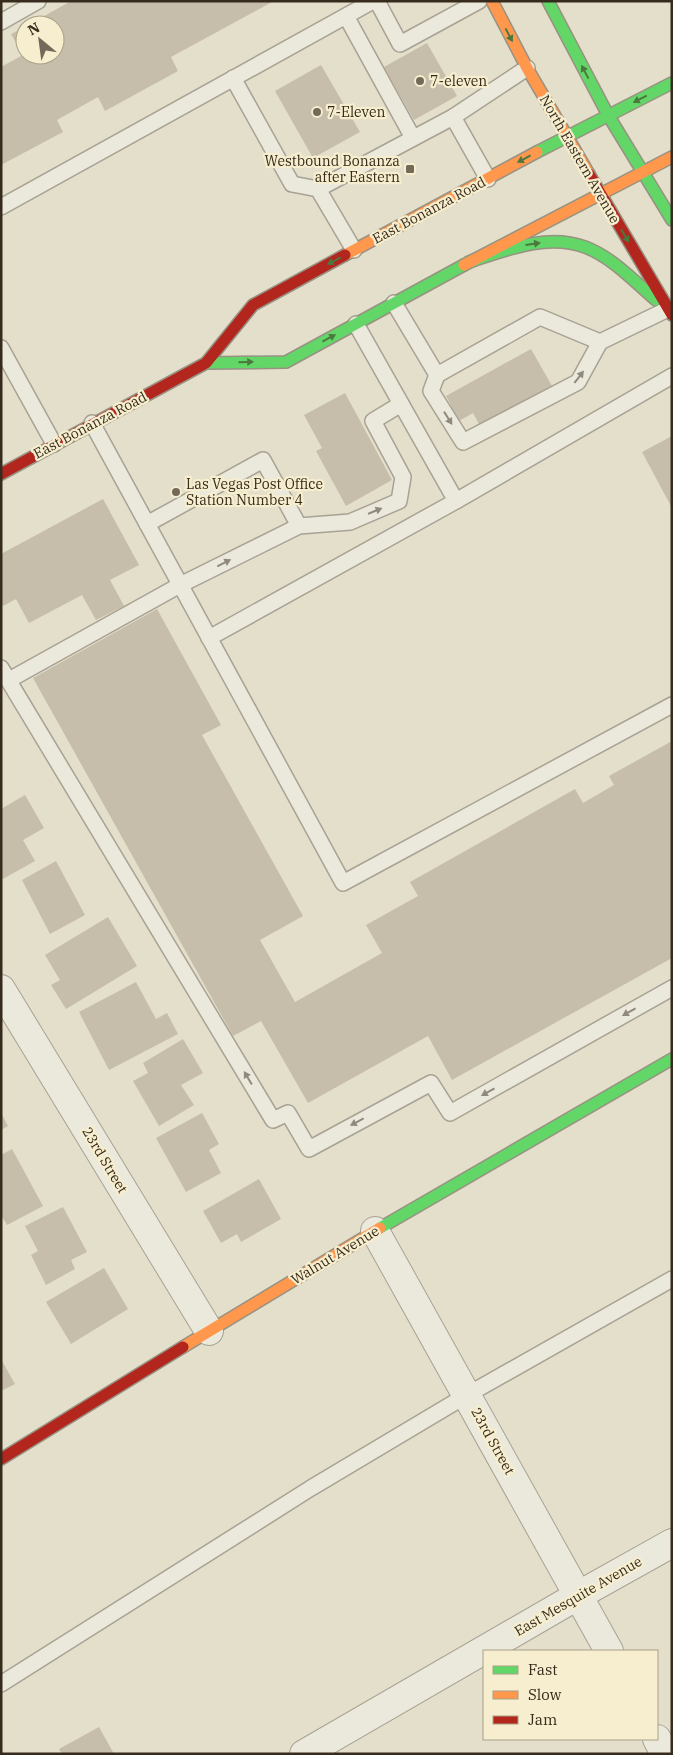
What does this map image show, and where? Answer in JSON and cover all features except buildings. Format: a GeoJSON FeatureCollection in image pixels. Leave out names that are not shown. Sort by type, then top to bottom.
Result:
{"type":"FeatureCollection","features":[{"type":"Feature","properties":{"kind":"main road","name":"North Eastern Avenue"},"geometry":{"type":"LineString","coordinates":[[492,1],[527,68],[670,312]]}},
{"type":"Feature","properties":{"kind":"main road"},"geometry":{"type":"LineString","coordinates":[[548,1],[608,116],[672,220]]}},
{"type":"Feature","properties":{"kind":"main road","name":"East Bonanza Road"},"geometry":{"type":"LineString","coordinates":[[1,474],[92,423],[206,363],[253,305],[567,136],[672,83]]}},
{"type":"Feature","properties":{"kind":"main road","name":"East Bonanza Road"},"geometry":{"type":"LineString","coordinates":[[206,363],[286,362],[469,262],[672,158]]}},
{"type":"Feature","properties":{"kind":"main road"},"geometry":{"type":"LineString","coordinates":[[469,262],[531,243],[571,242],[601,255],[670,312]]}},
{"type":"Feature","properties":{"kind":"main road","name":"Walnut Avenue"},"geometry":{"type":"LineString","coordinates":[[1,1459],[209,1330],[375,1231],[672,1059]]}},
{"type":"Feature","properties":{"kind":"street","name":"23rd Street"},"geometry":{"type":"LineString","coordinates":[[1,989],[209,1330]]}},
{"type":"Feature","properties":{"kind":"street","name":"23rd Street"},"geometry":{"type":"LineString","coordinates":[[375,1231],[579,1594],[608,1650]]}},
{"type":"Feature","properties":{"kind":"street","name":"East Mesquite Avenue"},"geometry":{"type":"LineString","coordinates":[[304,1754],[579,1594],[672,1543]]}},
{"type":"Feature","properties":{"kind":"street"},"geometry":{"type":"LineString","coordinates":[[658,1740],[665,1754]]}},
{"type":"Feature","properties":{"kind":"lane"},"geometry":{"type":"LineString","coordinates":[[1,22],[38,1]]}},
{"type":"Feature","properties":{"kind":"lane"},"geometry":{"type":"LineString","coordinates":[[1,207],[373,1]]}},
{"type":"Feature","properties":{"kind":"lane"},"geometry":{"type":"LineString","coordinates":[[377,1],[400,44],[479,1]]}},
{"type":"Feature","properties":{"kind":"lane"},"geometry":{"type":"LineString","coordinates":[[346,16],[413,138]]}},
{"type":"Feature","properties":{"kind":"lane"},"geometry":{"type":"LineString","coordinates":[[232,78],[292,184],[318,189],[453,117],[527,68]]}},
{"type":"Feature","properties":{"kind":"lane"},"geometry":{"type":"LineString","coordinates":[[453,117],[488,179]]}},
{"type":"Feature","properties":{"kind":"lane"},"geometry":{"type":"LineString","coordinates":[[318,189],[354,250]]}},
{"type":"Feature","properties":{"kind":"lane"},"geometry":{"type":"LineString","coordinates":[[394,303],[437,374]]}},
{"type":"Feature","properties":{"kind":"lane"},"geometry":{"type":"LineString","coordinates":[[600,342],[540,317],[437,374],[431,391],[463,442],[578,382],[600,342],[670,312]]}},
{"type":"Feature","properties":{"kind":"lane"},"geometry":{"type":"LineString","coordinates":[[356,324],[456,501]]}},
{"type":"Feature","properties":{"kind":"lane"},"geometry":{"type":"LineString","coordinates":[[1,348],[54,444]]}},
{"type":"Feature","properties":{"kind":"lane"},"geometry":{"type":"LineString","coordinates":[[209,638],[456,501],[672,376]]}},
{"type":"Feature","properties":{"kind":"lane"},"geometry":{"type":"LineString","coordinates":[[401,404],[373,421],[403,478],[399,501],[350,522],[299,526],[5,674],[273,1120],[288,1113],[308,1149],[431,1083],[450,1113],[672,988]]}},
{"type":"Feature","properties":{"kind":"lane"},"geometry":{"type":"LineString","coordinates":[[92,423],[343,883],[672,705]]}},
{"type":"Feature","properties":{"kind":"lane"},"geometry":{"type":"LineString","coordinates":[[147,524],[263,460],[299,526]]}},
{"type":"Feature","properties":{"kind":"lane"},"geometry":{"type":"LineString","coordinates":[[1,1684],[311,1488],[467,1395],[672,1279]]}},
{"type":"Feature","properties":{"kind":"traffic: fast"},"geometry":{"type":"LineString","coordinates":[[548,1],[608,115],[672,220]]}},
{"type":"Feature","properties":{"kind":"traffic: fast"},"geometry":{"type":"LineString","coordinates":[[537,152],[672,83]]}},
{"type":"Feature","properties":{"kind":"traffic: fast"},"geometry":{"type":"LineString","coordinates":[[469,262],[512,248],[541,242],[571,243],[595,251],[605,257],[623,270],[656,300]]}},
{"type":"Feature","properties":{"kind":"traffic: fast"},"geometry":{"type":"LineString","coordinates":[[206,363],[286,362],[464,265]]}},
{"type":"Feature","properties":{"kind":"traffic: fast"},"geometry":{"type":"LineString","coordinates":[[380,1228],[672,1059]]}},
{"type":"Feature","properties":{"kind":"traffic: slow"},"geometry":{"type":"LineString","coordinates":[[492,1],[527,68],[589,174]]}},
{"type":"Feature","properties":{"kind":"traffic: slow"},"geometry":{"type":"LineString","coordinates":[[345,255],[537,152]]}},
{"type":"Feature","properties":{"kind":"traffic: slow"},"geometry":{"type":"LineString","coordinates":[[464,265],[672,157]]}},
{"type":"Feature","properties":{"kind":"traffic: slow"},"geometry":{"type":"LineString","coordinates":[[183,1347],[380,1228]]}},
{"type":"Feature","properties":{"kind":"traffic: jam"},"geometry":{"type":"LineString","coordinates":[[589,174],[672,315]]}},
{"type":"Feature","properties":{"kind":"traffic: jam"},"geometry":{"type":"LineString","coordinates":[[1,474],[206,363],[253,305],[345,255]]}},
{"type":"Feature","properties":{"kind":"traffic: jam"},"geometry":{"type":"LineString","coordinates":[[1,1459],[183,1347]]}},
{"type":"Feature","properties":{"kind":"place","name":"7-eleven"},"geometry":{"type":"Point","coordinates":[420,81]}},
{"type":"Feature","properties":{"kind":"place","name":"7-Eleven"},"geometry":{"type":"Point","coordinates":[317,112]}},
{"type":"Feature","properties":{"kind":"place","name":"Westbound Bonanza after Eastern"},"geometry":{"type":"Point","coordinates":[410,169]}},
{"type":"Feature","properties":{"kind":"place","name":"Las Vegas Post Office Station Number 4"},"geometry":{"type":"Point","coordinates":[176,492]}}]}
